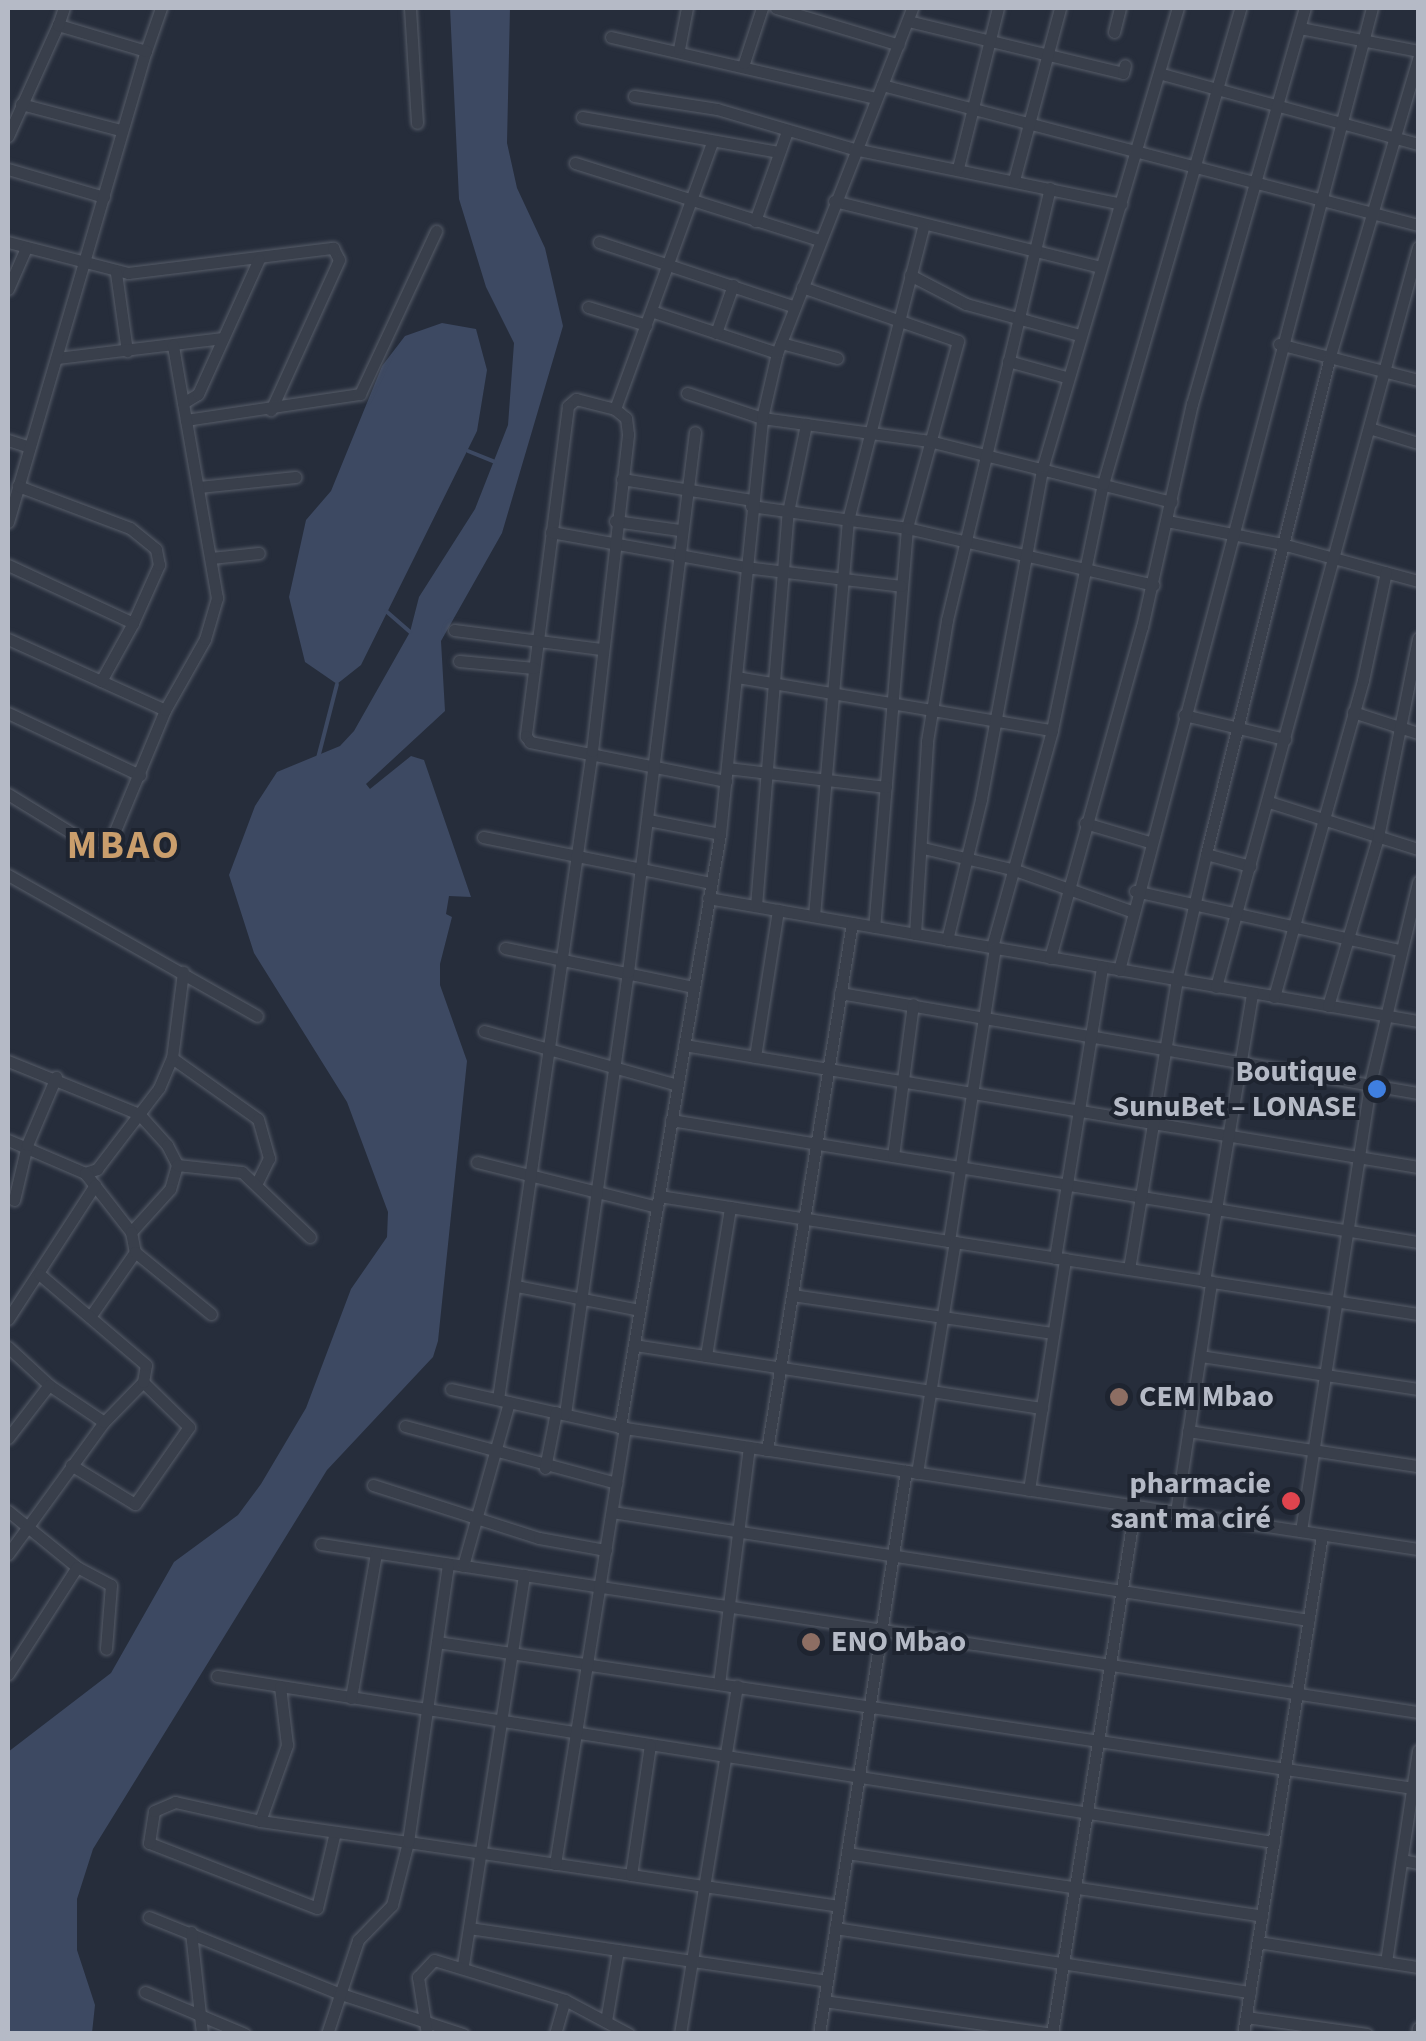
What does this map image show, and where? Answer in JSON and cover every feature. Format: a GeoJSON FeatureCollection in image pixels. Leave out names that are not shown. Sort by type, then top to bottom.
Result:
{"type":"FeatureCollection","features":[{"type":"Feature","properties":{"kind":"street"},"geometry":{"type":"LineString","coordinates":[[8,136],[64,8]]}},
{"type":"Feature","properties":{"kind":"street"},"geometry":{"type":"LineString","coordinates":[[8,522],[86,266],[120,130],[161,8]]}},
{"type":"Feature","properties":{"kind":"street"},"geometry":{"type":"LineString","coordinates":[[410,8],[417,122]]}},
{"type":"Feature","properties":{"kind":"street"},"geometry":{"type":"LineString","coordinates":[[680,50],[688,8]]}},
{"type":"Feature","properties":{"kind":"street"},"geometry":{"type":"LineString","coordinates":[[744,63],[762,8]]}},
{"type":"Feature","properties":{"kind":"street"},"geometry":{"type":"LineString","coordinates":[[776,8],[899,46]]}},
{"type":"Feature","properties":{"kind":"street"},"geometry":{"type":"LineString","coordinates":[[555,1864],[612,1512],[639,1310],[720,834],[762,418],[779,348],[794,307],[912,8]]}},
{"type":"Feature","properties":{"kind":"street"},"geometry":{"type":"LineString","coordinates":[[958,168],[998,8]]}},
{"type":"Feature","properties":{"kind":"street"},"geometry":{"type":"LineString","coordinates":[[1014,180],[1060,8]]}},
{"type":"Feature","properties":{"kind":"street"},"geometry":{"type":"LineString","coordinates":[[1114,32],[1120,8]]}},
{"type":"Feature","properties":{"kind":"street"},"geometry":{"type":"LineString","coordinates":[[947,940],[968,860],[1042,466],[1078,336],[1139,152],[1178,8]]}},
{"type":"Feature","properties":{"kind":"street"},"geometry":{"type":"LineString","coordinates":[[819,2034],[893,1556],[943,1316],[960,1168],[993,948],[1052,730],[1102,484],[1240,8]]}},
{"type":"Feature","properties":{"kind":"street"},"geometry":{"type":"LineString","coordinates":[[1050,958],[1152,585],[1254,182],[1305,8]]}},
{"type":"Feature","properties":{"kind":"street"},"geometry":{"type":"LineString","coordinates":[[1120,970],[1136,891],[1233,533],[1279,344],[1372,8]]}},
{"type":"Feature","properties":{"kind":"street"},"geometry":{"type":"LineString","coordinates":[[908,21],[1123,73],[1125,65]]}},
{"type":"Feature","properties":{"kind":"street"},"geometry":{"type":"LineString","coordinates":[[58,26],[146,51]]}},
{"type":"Feature","properties":{"kind":"street"},"geometry":{"type":"LineString","coordinates":[[1129,1269],[1178,980],[1206,854],[1330,356],[1418,54],[1300,28]]}},
{"type":"Feature","properties":{"kind":"street"},"geometry":{"type":"LineString","coordinates":[[611,37],[744,63],[876,98]]}},
{"type":"Feature","properties":{"kind":"street"},"geometry":{"type":"LineString","coordinates":[[1162,74],[1418,144]]}},
{"type":"Feature","properties":{"kind":"street"},"geometry":{"type":"LineString","coordinates":[[882,85],[1418,225]]}},
{"type":"Feature","properties":{"kind":"street"},"geometry":{"type":"LineString","coordinates":[[634,96],[717,109],[854,149],[1122,204]]}},
{"type":"Feature","properties":{"kind":"street"},"geometry":{"type":"LineString","coordinates":[[22,104],[120,130]]}},
{"type":"Feature","properties":{"kind":"street"},"geometry":{"type":"LineString","coordinates":[[582,117],[778,152]]}},
{"type":"Feature","properties":{"kind":"street"},"geometry":{"type":"LineString","coordinates":[[755,221],[786,131]]}},
{"type":"Feature","properties":{"kind":"street"},"geometry":{"type":"LineString","coordinates":[[615,409],[712,142]]}},
{"type":"Feature","properties":{"kind":"street"},"geometry":{"type":"LineString","coordinates":[[576,163],[819,240]]}},
{"type":"Feature","properties":{"kind":"street"},"geometry":{"type":"LineString","coordinates":[[8,169],[104,197]]}},
{"type":"Feature","properties":{"kind":"street"},"geometry":{"type":"LineString","coordinates":[[915,934],[933,706],[962,539],[1050,188]]}},
{"type":"Feature","properties":{"kind":"street"},"geometry":{"type":"LineString","coordinates":[[834,201],[923,227],[1100,267]]}},
{"type":"Feature","properties":{"kind":"street"},"geometry":{"type":"LineString","coordinates":[[814,916],[848,520],[923,227]]}},
{"type":"Feature","properties":{"kind":"street"},"geometry":{"type":"LineString","coordinates":[[186,420],[344,401],[366,387],[436,232]]}},
{"type":"Feature","properties":{"kind":"street"},"geometry":{"type":"LineString","coordinates":[[8,242],[116,273],[333,248],[338,260],[270,410]]}},
{"type":"Feature","properties":{"kind":"street"},"geometry":{"type":"LineString","coordinates":[[599,242],[794,307]]}},
{"type":"Feature","properties":{"kind":"street"},"geometry":{"type":"LineString","coordinates":[[1216,986],[1418,246]]}},
{"type":"Feature","properties":{"kind":"street"},"geometry":{"type":"LineString","coordinates":[[8,289],[26,248]]}},
{"type":"Feature","properties":{"kind":"street"},"geometry":{"type":"LineString","coordinates":[[183,403],[195,399],[259,258]]}},
{"type":"Feature","properties":{"kind":"street"},"geometry":{"type":"LineString","coordinates":[[116,273],[127,352]]}},
{"type":"Feature","properties":{"kind":"street"},"geometry":{"type":"LineString","coordinates":[[910,275],[953,299],[1078,336]]}},
{"type":"Feature","properties":{"kind":"street"},"geometry":{"type":"LineString","coordinates":[[716,332],[732,285]]}},
{"type":"Feature","properties":{"kind":"street"},"geometry":{"type":"LineString","coordinates":[[802,287],[899,317],[958,341],[907,528],[874,927]]}},
{"type":"Feature","properties":{"kind":"street"},"geometry":{"type":"LineString","coordinates":[[588,307],[646,325]]}},
{"type":"Feature","properties":{"kind":"street"},"geometry":{"type":"LineString","coordinates":[[651,311],[716,332],[836,358]]}},
{"type":"Feature","properties":{"kind":"street"},"geometry":{"type":"LineString","coordinates":[[57,358],[223,338]]}},
{"type":"Feature","properties":{"kind":"street"},"geometry":{"type":"LineString","coordinates":[[1279,344],[1418,380]]}},
{"type":"Feature","properties":{"kind":"street"},"geometry":{"type":"LineString","coordinates":[[8,794],[88,843],[112,838],[164,710],[210,621],[217,598],[173,345]]}},
{"type":"Feature","properties":{"kind":"street"},"geometry":{"type":"LineString","coordinates":[[1008,361],[1066,376]]}},
{"type":"Feature","properties":{"kind":"street"},"geometry":{"type":"LineString","coordinates":[[687,392],[762,418],[930,441],[1042,466],[1171,502]]}},
{"type":"Feature","properties":{"kind":"street"},"geometry":{"type":"LineString","coordinates":[[462,1566],[495,1452],[504,1401],[529,1176],[592,751],[611,545],[628,424],[615,409],[576,399],[568,406],[527,740],[592,751],[655,766],[886,788]]}},
{"type":"Feature","properties":{"kind":"street"},"geometry":{"type":"LineString","coordinates":[[756,906],[788,512],[806,424]]}},
{"type":"Feature","properties":{"kind":"street"},"geometry":{"type":"LineString","coordinates":[[1370,428],[1418,442]]}},
{"type":"Feature","properties":{"kind":"street"},"geometry":{"type":"LineString","coordinates":[[545,1468],[583,1299],[642,869],[675,556],[694,432]]}},
{"type":"Feature","properties":{"kind":"street"},"geometry":{"type":"LineString","coordinates":[[8,440],[29,447]]}},
{"type":"Feature","properties":{"kind":"street"},"geometry":{"type":"LineString","coordinates":[[199,487],[296,477]]}},
{"type":"Feature","properties":{"kind":"street"},"geometry":{"type":"LineString","coordinates":[[622,479],[788,512],[907,528],[1152,585]]}},
{"type":"Feature","properties":{"kind":"street"},"geometry":{"type":"LineString","coordinates":[[18,486],[130,528],[156,549],[159,565],[101,681]]}},
{"type":"Feature","properties":{"kind":"street"},"geometry":{"type":"LineString","coordinates":[[615,521],[679,530]]}},
{"type":"Feature","properties":{"kind":"street"},"geometry":{"type":"LineString","coordinates":[[1167,522],[1282,544],[1418,581]]}},
{"type":"Feature","properties":{"kind":"street"},"geometry":{"type":"LineString","coordinates":[[551,532],[745,567],[901,586]]}},
{"type":"Feature","properties":{"kind":"street"},"geometry":{"type":"LineString","coordinates":[[211,558],[260,553]]}},
{"type":"Feature","properties":{"kind":"street"},"geometry":{"type":"LineString","coordinates":[[8,565],[133,622]]}},
{"type":"Feature","properties":{"kind":"street"},"geometry":{"type":"LineString","coordinates":[[1274,997],[1353,712],[1386,572]]}},
{"type":"Feature","properties":{"kind":"street"},"geometry":{"type":"LineString","coordinates":[[454,630],[601,648]]}},
{"type":"Feature","properties":{"kind":"street"},"geometry":{"type":"LineString","coordinates":[[1328,1006],[1378,837],[1418,638]]}},
{"type":"Feature","properties":{"kind":"street"},"geometry":{"type":"LineString","coordinates":[[8,639],[164,710]]}},
{"type":"Feature","properties":{"kind":"street"},"geometry":{"type":"LineString","coordinates":[[459,662],[534,668]]}},
{"type":"Feature","properties":{"kind":"street"},"geometry":{"type":"LineString","coordinates":[[738,677],[933,706],[1052,730]]}},
{"type":"Feature","properties":{"kind":"street"},"geometry":{"type":"LineString","coordinates":[[8,712],[140,775]]}},
{"type":"Feature","properties":{"kind":"street"},"geometry":{"type":"LineString","coordinates":[[1353,712],[1418,733]]}},
{"type":"Feature","properties":{"kind":"street"},"geometry":{"type":"LineString","coordinates":[[1184,715],[1285,739]]}},
{"type":"Feature","properties":{"kind":"street"},"geometry":{"type":"LineString","coordinates":[[1269,802],[1418,849]]}},
{"type":"Feature","properties":{"kind":"street"},"geometry":{"type":"LineString","coordinates":[[648,820],[720,834]]}},
{"type":"Feature","properties":{"kind":"street"},"geometry":{"type":"LineString","coordinates":[[1085,823],[1149,842]]}},
{"type":"Feature","properties":{"kind":"street"},"geometry":{"type":"LineString","coordinates":[[483,837],[711,883]]}},
{"type":"Feature","properties":{"kind":"street"},"geometry":{"type":"LineString","coordinates":[[923,848],[1016,870],[1131,911]]}},
{"type":"Feature","properties":{"kind":"street"},"geometry":{"type":"LineString","coordinates":[[1206,854],[1250,866]]}},
{"type":"Feature","properties":{"kind":"street"},"geometry":{"type":"LineString","coordinates":[[8,875],[256,1016]]}},
{"type":"Feature","properties":{"kind":"street"},"geometry":{"type":"LineString","coordinates":[[1301,1532],[1370,1084],[1418,882]]}},
{"type":"Feature","properties":{"kind":"street"},"geometry":{"type":"LineString","coordinates":[[1136,891],[1400,950]]}},
{"type":"Feature","properties":{"kind":"street"},"geometry":{"type":"LineString","coordinates":[[708,898],[1418,1021]]}},
{"type":"Feature","properties":{"kind":"street"},"geometry":{"type":"LineString","coordinates":[[755,1057],[778,910]]}},
{"type":"Feature","properties":{"kind":"street"},"geometry":{"type":"LineString","coordinates":[[767,1450],[852,923]]}},
{"type":"Feature","properties":{"kind":"street"},"geometry":{"type":"LineString","coordinates":[[505,948],[694,986]]}},
{"type":"Feature","properties":{"kind":"street"},"geometry":{"type":"LineString","coordinates":[[1029,1490],[1054,1333],[1067,1185],[1102,966]]}},
{"type":"Feature","properties":{"kind":"street"},"geometry":{"type":"LineString","coordinates":[[85,1173],[97,1169],[139,1114],[172,1058],[183,972]]}},
{"type":"Feature","properties":{"kind":"street"},"geometry":{"type":"LineString","coordinates":[[840,993],[1418,1092]]}},
{"type":"Feature","properties":{"kind":"street"},"geometry":{"type":"LineString","coordinates":[[1176,1512],[1200,1356],[1216,1209],[1252,993]]}},
{"type":"Feature","properties":{"kind":"street"},"geometry":{"type":"LineString","coordinates":[[894,1156],[913,1004]]}},
{"type":"Feature","properties":{"kind":"street"},"geometry":{"type":"LineString","coordinates":[[484,1030],[677,1085]]}},
{"type":"Feature","properties":{"kind":"street"},"geometry":{"type":"LineString","coordinates":[[684,1045],[905,1078],[972,1093],[1418,1166]]}},
{"type":"Feature","properties":{"kind":"street"},"geometry":{"type":"LineString","coordinates":[[172,1058],[258,1119],[268,1158],[258,1181]]}},
{"type":"Feature","properties":{"kind":"street"},"geometry":{"type":"LineString","coordinates":[[8,1061],[56,1077],[139,1114],[177,1165],[242,1172],[258,1181],[310,1237]]}},
{"type":"Feature","properties":{"kind":"street"},"geometry":{"type":"LineString","coordinates":[[14,1200],[26,1144],[56,1077]]}},
{"type":"Feature","properties":{"kind":"street"},"geometry":{"type":"LineString","coordinates":[[671,1120],[1418,1242]]}},
{"type":"Feature","properties":{"kind":"street"},"geometry":{"type":"LineString","coordinates":[[8,1140],[26,1144],[85,1173],[131,1232],[136,1252],[211,1314]]}},
{"type":"Feature","properties":{"kind":"street"},"geometry":{"type":"LineString","coordinates":[[477,1162],[595,1194],[730,1207],[1418,1314]]}},
{"type":"Feature","properties":{"kind":"street"},"geometry":{"type":"LineString","coordinates":[[131,1232],[170,1189],[177,1165]]}},
{"type":"Feature","properties":{"kind":"street"},"geometry":{"type":"LineString","coordinates":[[8,1320],[95,1185]]}},
{"type":"Feature","properties":{"kind":"street"},"geometry":{"type":"LineString","coordinates":[[706,1356],[730,1207]]}},
{"type":"Feature","properties":{"kind":"street"},"geometry":{"type":"LineString","coordinates":[[90,1318],[136,1252]]}},
{"type":"Feature","properties":{"kind":"street"},"geometry":{"type":"LineString","coordinates":[[39,1274],[142,1357],[143,1382],[189,1426],[136,1504],[71,1465]]}},
{"type":"Feature","properties":{"kind":"street"},"geometry":{"type":"LineString","coordinates":[[516,1286],[639,1310]]}},
{"type":"Feature","properties":{"kind":"street"},"geometry":{"type":"LineString","coordinates":[[792,1295],[1054,1333]]}},
{"type":"Feature","properties":{"kind":"street"},"geometry":{"type":"LineString","coordinates":[[634,1345],[1042,1408]]}},
{"type":"Feature","properties":{"kind":"street"},"geometry":{"type":"LineString","coordinates":[[8,1347],[49,1386],[104,1422]]}},
{"type":"Feature","properties":{"kind":"street"},"geometry":{"type":"LineString","coordinates":[[1200,1356],[1418,1389]]}},
{"type":"Feature","properties":{"kind":"street"},"geometry":{"type":"LineString","coordinates":[[8,1554],[104,1422],[143,1382]]}},
{"type":"Feature","properties":{"kind":"street"},"geometry":{"type":"LineString","coordinates":[[8,1438],[49,1386]]}},
{"type":"Feature","properties":{"kind":"street"},"geometry":{"type":"LineString","coordinates":[[451,1388],[623,1427],[1418,1550]]}},
{"type":"Feature","properties":{"kind":"street"},"geometry":{"type":"LineString","coordinates":[[405,1426],[545,1468],[616,1483]]}},
{"type":"Feature","properties":{"kind":"street"},"geometry":{"type":"LineString","coordinates":[[1188,1430],[1418,1466]]}},
{"type":"Feature","properties":{"kind":"street"},"geometry":{"type":"LineString","coordinates":[[719,1684],[749,1447]]}},
{"type":"Feature","properties":{"kind":"street"},"geometry":{"type":"LineString","coordinates":[[374,1485],[476,1518],[606,1550]]}},
{"type":"Feature","properties":{"kind":"street"},"geometry":{"type":"LineString","coordinates":[[824,2000],[1052,2034],[1135,1506]]}},
{"type":"Feature","properties":{"kind":"street"},"geometry":{"type":"LineString","coordinates":[[8,1511],[76,1567],[111,1585],[106,1649]]}},
{"type":"Feature","properties":{"kind":"street"},"geometry":{"type":"LineString","coordinates":[[612,1512],[1309,1620]]}},
{"type":"Feature","properties":{"kind":"street"},"geometry":{"type":"LineString","coordinates":[[1244,2034],[1322,1535]]}},
{"type":"Feature","properties":{"kind":"street"},"geometry":{"type":"LineString","coordinates":[[321,1544],[1418,1712]]}},
{"type":"Feature","properties":{"kind":"street"},"geometry":{"type":"LineString","coordinates":[[351,1698],[376,1553]]}},
{"type":"Feature","properties":{"kind":"street"},"geometry":{"type":"LineString","coordinates":[[327,2034],[358,1940],[392,1905],[408,1842],[448,1564]]}},
{"type":"Feature","properties":{"kind":"street"},"geometry":{"type":"LineString","coordinates":[[8,1674],[76,1567]]}},
{"type":"Feature","properties":{"kind":"street"},"geometry":{"type":"LineString","coordinates":[[463,1965],[524,1576]]}},
{"type":"Feature","properties":{"kind":"street"},"geometry":{"type":"LineString","coordinates":[[437,1642],[1413,1788]]}},
{"type":"Feature","properties":{"kind":"street"},"geometry":{"type":"LineString","coordinates":[[217,1676],[1274,1842]]}},
{"type":"Feature","properties":{"kind":"street"},"geometry":{"type":"LineString","coordinates":[[260,1820],[287,1745],[280,1686]]}},
{"type":"Feature","properties":{"kind":"street"},"geometry":{"type":"LineString","coordinates":[[680,2034],[737,1686]]}},
{"type":"Feature","properties":{"kind":"street"},"geometry":{"type":"LineString","coordinates":[[631,1876],[650,1745]]}},
{"type":"Feature","properties":{"kind":"street"},"geometry":{"type":"LineString","coordinates":[[1386,1962],[1418,1750]]}},
{"type":"Feature","properties":{"kind":"street"},"geometry":{"type":"LineString","coordinates":[[335,1832],[318,1908],[149,1843],[154,1811],[163,1803],[838,1906]]}},
{"type":"Feature","properties":{"kind":"street"},"geometry":{"type":"LineString","coordinates":[[847,1853],[1262,1916]]}},
{"type":"Feature","properties":{"kind":"street"},"geometry":{"type":"LineString","coordinates":[[1402,1860],[1418,1863]]}},
{"type":"Feature","properties":{"kind":"street"},"geometry":{"type":"LineString","coordinates":[[149,1916],[427,2028],[463,2034]]}},
{"type":"Feature","properties":{"kind":"street"},"geometry":{"type":"LineString","coordinates":[[469,1928],[827,1982]]}},
{"type":"Feature","properties":{"kind":"street"},"geometry":{"type":"LineString","coordinates":[[835,1928],[1250,1992]]}},
{"type":"Feature","properties":{"kind":"street"},"geometry":{"type":"LineString","coordinates":[[191,1932],[202,2034]]}},
{"type":"Feature","properties":{"kind":"street"},"geometry":{"type":"LineString","coordinates":[[1258,1942],[1418,1967]]}},
{"type":"Feature","properties":{"kind":"street"},"geometry":{"type":"LineString","coordinates":[[606,2021],[618,1950]]}},
{"type":"Feature","properties":{"kind":"street"},"geometry":{"type":"LineString","coordinates":[[427,2028],[418,1977],[423,1965],[434,1960],[463,1965],[565,2000],[630,2034]]}},
{"type":"Feature","properties":{"kind":"street"},"geometry":{"type":"LineString","coordinates":[[145,1992],[245,2034]]}},
{"type":"Feature","properties":{"kind":"street"},"geometry":{"type":"LineString","coordinates":[[555,2034],[565,2000]]}},
{"type":"Feature","properties":{"kind":"street"},"geometry":{"type":"LineString","coordinates":[[1246,2016],[1367,2034]]}},
{"type":"Feature","properties":{"kind":"water"},"geometry":{"type":"Polygon","coordinates":[[[450,8],[510,8],[507,143],[517,188],[545,248],[563,326],[502,533],[441,641],[445,711],[366,784],[370,789],[411,756],[424,760],[471,897],[449,896],[446,914],[452,917],[440,964],[440,985],[467,1061],[438,1341],[433,1357],[327,1470],[93,1849],[77,1899],[77,1950],[95,2005],[92,2033],[8,2033],[8,1752],[111,1673],[174,1562],[238,1515],[261,1484],[306,1408],[351,1289],[387,1237],[388,1212],[347,1102],[254,953],[229,875],[255,806],[277,772],[340,746],[354,731],[410,632],[419,597],[475,509],[508,425],[514,343],[486,287],[459,199],[450,8]]]}},
{"type":"Feature","properties":{"kind":"water"},"geometry":{"type":"Polygon","coordinates":[[[442,323],[476,329],[487,370],[477,431],[361,665],[337,684],[305,662],[289,597],[306,520],[331,491],[382,366],[405,336],[442,323]]]}},
{"type":"Feature","properties":{"kind":"waterway"},"geometry":{"type":"LineString","coordinates":[[468,451],[495,462]]}},
{"type":"Feature","properties":{"kind":"waterway"},"geometry":{"type":"LineString","coordinates":[[386,611],[410,632]]}},
{"type":"Feature","properties":{"kind":"waterway"},"geometry":{"type":"LineString","coordinates":[[318,758],[337,684]]}},
{"type":"Feature","properties":{"kind":"place","name":"Boutique SunuBet – LONASE"},"geometry":{"type":"Point","coordinates":[1377,1089]}},
{"type":"Feature","properties":{"kind":"place","name":"CEM Mbao"},"geometry":{"type":"Point","coordinates":[1119,1397]}},
{"type":"Feature","properties":{"kind":"place","name":"pharmacie sant ma ciré"},"geometry":{"type":"Point","coordinates":[1291,1501]}},
{"type":"Feature","properties":{"kind":"place","name":"ENO Mbao"},"geometry":{"type":"Point","coordinates":[811,1642]}},
{"type":"Feature","properties":{"kind":"district","name":"MBAO"},"geometry":{"type":"Point","coordinates":[124,846]}}]}
